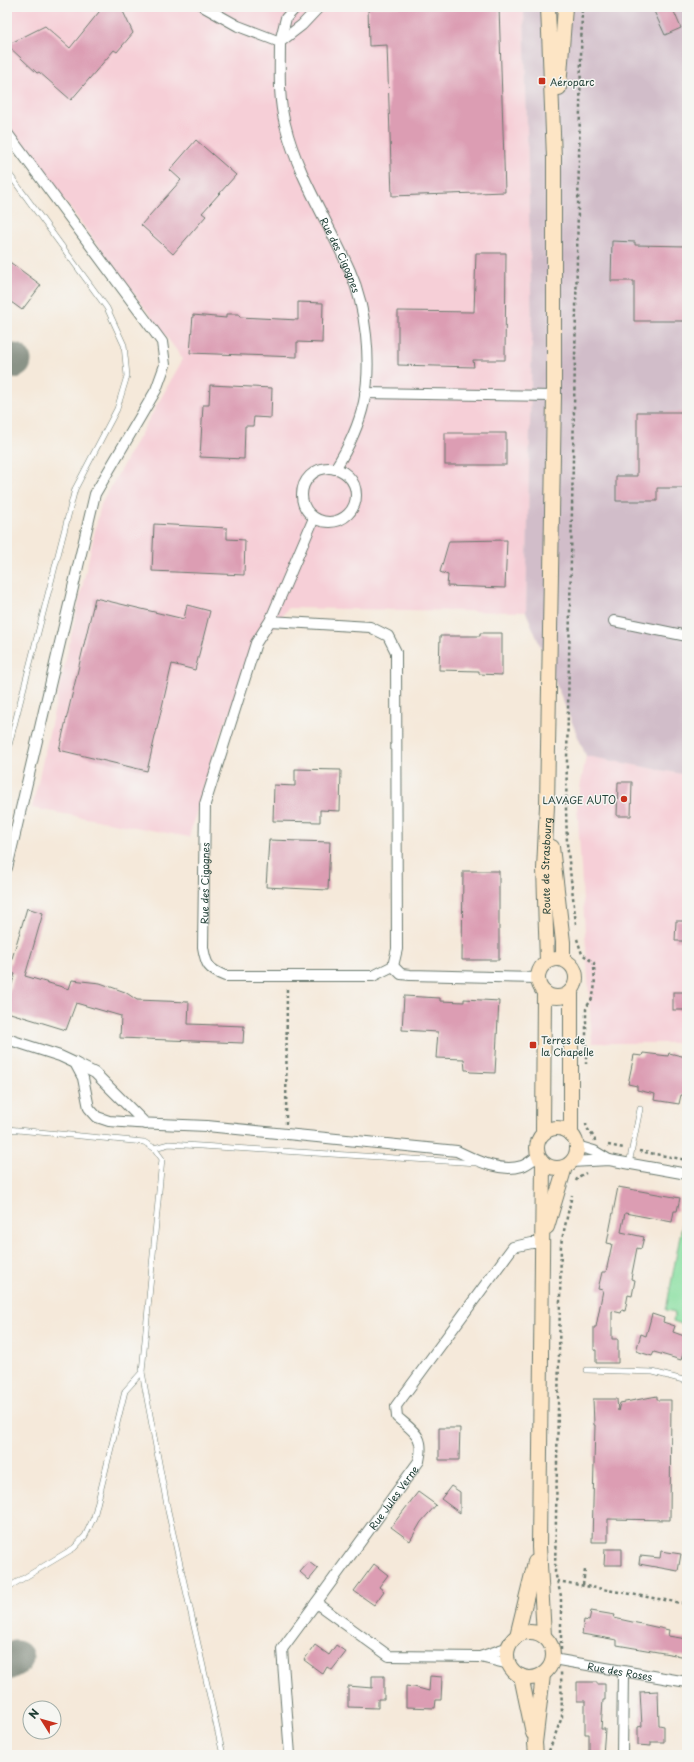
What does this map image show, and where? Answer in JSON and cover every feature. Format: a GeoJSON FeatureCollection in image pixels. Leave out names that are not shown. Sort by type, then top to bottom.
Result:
{"type":"FeatureCollection","features":[{"type":"Feature","properties":{"kind":"main road"},"geometry":{"type":"LineString","coordinates":[[547,806],[554,396],[554,158],[548,7]]}},
{"type":"Feature","properties":{"kind":"main road"},"geometry":{"type":"LineString","coordinates":[[554,158],[564,7]]}},
{"type":"Feature","properties":{"kind":"main road","name":"Route de Strasbourg"},"geometry":{"type":"LineString","coordinates":[[547,806],[563,942],[563,960]]}},
{"type":"Feature","properties":{"kind":"main road","name":"Route de Strasbourg"},"geometry":{"type":"LineString","coordinates":[[547,806],[544,869],[547,961]]}},
{"type":"Feature","properties":{"kind":"main road"},"geometry":{"type":"LineString","coordinates":[[552,959],[563,960],[573,968],[576,973],[574,986],[571,991],[561,997],[555,997],[544,992],[540,988],[538,978],[540,969],[547,961],[552,959]]}},
{"type":"Feature","properties":{"kind":"main road"},"geometry":{"type":"LineString","coordinates":[[543,1243],[568,1165],[575,1158],[571,991]]}},
{"type":"Feature","properties":{"kind":"main road"},"geometry":{"type":"LineString","coordinates":[[543,1134],[544,992]]}},
{"type":"Feature","properties":{"kind":"main road"},"geometry":{"type":"LineString","coordinates":[[539,1547],[513,1641],[507,1653],[509,1664],[516,1674],[528,1678],[536,1678],[543,1675],[551,1666],[554,1659],[552,1647],[544,1636],[539,1547],[543,1243],[540,1159],[537,1144],[543,1134],[554,1128],[567,1130],[574,1140]]}},
{"type":"Feature","properties":{"kind":"main road"},"geometry":{"type":"LineString","coordinates":[[540,1159],[553,1168],[568,1165]]}},
{"type":"Feature","properties":{"kind":"main road"},"geometry":{"type":"LineString","coordinates":[[513,1641],[531,1632],[544,1636]]}},
{"type":"Feature","properties":{"kind":"main road"},"geometry":{"type":"LineString","coordinates":[[536,1749],[543,1675]]}},
{"type":"Feature","properties":{"kind":"main road"},"geometry":{"type":"LineString","coordinates":[[521,1676],[536,1749]]}},
{"type":"Feature","properties":{"kind":"street"},"geometry":{"type":"LineString","coordinates":[[204,7],[238,26],[280,42],[302,25],[319,7]]}},
{"type":"Feature","properties":{"kind":"street","name":"Rue des Cigognes"},"geometry":{"type":"LineString","coordinates":[[296,7],[286,18],[280,42],[279,92],[285,124],[296,158],[351,272],[358,292],[364,321],[367,354],[364,403],[344,456],[335,469]]}},
{"type":"Feature","properties":{"kind":"street"},"geometry":{"type":"LineString","coordinates":[[7,133],[162,342],[164,365],[156,390],[95,494],[7,868]]}},
{"type":"Feature","properties":{"kind":"street"},"geometry":{"type":"LineString","coordinates":[[365,393],[554,396]]}},
{"type":"Feature","properties":{"kind":"street"},"geometry":{"type":"LineString","coordinates":[[335,469],[344,473],[351,479],[355,493],[353,507],[341,520],[323,522],[314,518],[307,512],[303,504],[303,486],[313,473],[320,470],[335,469]]}},
{"type":"Feature","properties":{"kind":"street","name":"Rue des Cigognes"},"geometry":{"type":"LineString","coordinates":[[314,518],[270,621],[256,643],[205,804],[203,947],[206,963],[213,971],[225,976],[373,976],[393,966]]}},
{"type":"Feature","properties":{"kind":"street"},"geometry":{"type":"LineString","coordinates":[[270,621],[370,627],[388,636],[396,652],[398,911],[397,950],[393,966],[401,974],[410,975],[538,978]]}},
{"type":"Feature","properties":{"kind":"street"},"geometry":{"type":"LineString","coordinates":[[614,621],[687,636]]}},
{"type":"Feature","properties":{"kind":"street"},"geometry":{"type":"LineString","coordinates":[[7,1039],[60,1056],[95,1073],[146,1124]]}},
{"type":"Feature","properties":{"kind":"street"},"geometry":{"type":"LineString","coordinates":[[75,1063],[83,1078],[89,1108],[97,1116],[109,1121],[207,1126],[457,1151],[485,1164],[510,1168],[540,1159]]}},
{"type":"Feature","properties":{"kind":"street"},"geometry":{"type":"LineString","coordinates":[[574,1140],[609,1160]]}},
{"type":"Feature","properties":{"kind":"street"},"geometry":{"type":"LineString","coordinates":[[568,1165],[609,1160],[687,1174]]}},
{"type":"Feature","properties":{"kind":"street","name":"Rue Jules Verne"},"geometry":{"type":"LineString","coordinates":[[290,1755],[282,1650],[419,1461],[422,1449],[419,1438],[397,1417],[396,1406],[513,1247],[535,1242],[543,1243]]}},
{"type":"Feature","properties":{"kind":"street"},"geometry":{"type":"LineString","coordinates":[[316,1603],[390,1656],[480,1657],[509,1664]]}},
{"type":"Feature","properties":{"kind":"street"},"geometry":{"type":"LineString","coordinates":[[480,1657],[513,1641]]}},
{"type":"Feature","properties":{"kind":"street","name":"Rue des Roses"},"geometry":{"type":"LineString","coordinates":[[554,1659],[687,1682]]}},
{"type":"Feature","properties":{"kind":"street"},"geometry":{"type":"LineString","coordinates":[[622,1755],[623,1671]]}},
{"type":"Feature","properties":{"kind":"lane"},"geometry":{"type":"LineString","coordinates":[[7,171],[107,308],[124,345],[127,376],[117,409],[75,489],[24,682],[7,753]]}},
{"type":"Feature","properties":{"kind":"lane"},"geometry":{"type":"LineString","coordinates":[[629,1164],[640,1109]]}},
{"type":"Feature","properties":{"kind":"lane"},"geometry":{"type":"LineString","coordinates":[[7,1129],[144,1142],[154,1148],[162,1159],[142,1372],[168,1511],[223,1755]]}},
{"type":"Feature","properties":{"kind":"lane"},"geometry":{"type":"LineString","coordinates":[[154,1148],[169,1144],[485,1164]]}},
{"type":"Feature","properties":{"kind":"lane"},"geometry":{"type":"LineString","coordinates":[[587,1370],[654,1372],[687,1381]]}},
{"type":"Feature","properties":{"kind":"lane"},"geometry":{"type":"LineString","coordinates":[[7,1588],[74,1548],[85,1536],[94,1517],[125,1392],[142,1372]]}},
{"type":"Feature","properties":{"kind":"path"},"geometry":{"type":"LineString","coordinates":[[576,926],[567,843],[566,809],[582,7]]}},
{"type":"Feature","properties":{"kind":"path"},"geometry":{"type":"LineString","coordinates":[[577,933],[579,947],[582,954],[594,963],[594,993],[586,1010],[586,1071]]}},
{"type":"Feature","properties":{"kind":"path"},"geometry":{"type":"LineString","coordinates":[[286,1134],[287,976]]}},
{"type":"Feature","properties":{"kind":"path"},"geometry":{"type":"LineString","coordinates":[[585,1118],[586,1128],[595,1138],[594,1151]]}},
{"type":"Feature","properties":{"kind":"path"},"geometry":{"type":"LineString","coordinates":[[575,1182],[578,1177],[588,1173],[591,1168],[591,1161]]}},
{"type":"Feature","properties":{"kind":"path"},"geometry":{"type":"LineString","coordinates":[[573,1189],[561,1244],[556,1581],[687,1604]]}},
{"type":"Feature","properties":{"kind":"path"},"geometry":{"type":"LineString","coordinates":[[583,1585],[585,1570]]}},
{"type":"Feature","properties":{"kind":"shaded area"},"geometry":{"type":"Polygon","coordinates":[[[7,7],[524,7],[532,331],[526,612],[288,608],[261,645],[218,740],[189,837],[32,808],[101,504],[183,359],[7,124],[7,7]]]}},
{"type":"Feature","properties":{"kind":"shaded area"},"geometry":{"type":"Polygon","coordinates":[[[524,7],[687,7],[687,775],[586,756],[526,612],[532,331],[524,7]]]}},
{"type":"Feature","properties":{"kind":"shaded area"},"geometry":{"type":"Polygon","coordinates":[[[586,756],[687,775],[687,1043],[592,1043],[577,804],[586,756]]]}},
{"type":"Feature","properties":{"kind":"green space"},"geometry":{"type":"Polygon","coordinates":[[[687,1199],[687,1326],[673,1321],[675,1312],[666,1310],[687,1199]]]}},
{"type":"Feature","properties":{"kind":"building"},"geometry":{"type":"Polygon","coordinates":[[[103,7],[121,7],[133,33],[117,52],[114,50],[71,100],[39,72],[37,73],[7,45],[45,26],[70,48],[103,7]]]}},
{"type":"Feature","properties":{"kind":"building"},"geometry":{"type":"Polygon","coordinates":[[[368,7],[499,7],[505,192],[392,196],[387,45],[369,46],[368,7]]]}},
{"type":"Feature","properties":{"kind":"building"},"geometry":{"type":"Polygon","coordinates":[[[652,7],[672,7],[681,28],[665,35],[652,7]]]}},
{"type":"Feature","properties":{"kind":"building"},"geometry":{"type":"Polygon","coordinates":[[[196,140],[236,175],[202,213],[206,216],[173,254],[141,225],[181,180],[170,170],[196,140]]]}},
{"type":"Feature","properties":{"kind":"building"},"geometry":{"type":"Polygon","coordinates":[[[612,241],[635,242],[635,245],[687,246],[687,321],[634,321],[634,281],[611,281],[612,241]]]}},
{"type":"Feature","properties":{"kind":"building"},"geometry":{"type":"Polygon","coordinates":[[[476,253],[506,253],[505,360],[473,360],[474,367],[398,365],[398,311],[474,312],[476,253]]]}},
{"type":"Feature","properties":{"kind":"building"},"geometry":{"type":"Polygon","coordinates":[[[7,260],[41,285],[22,310],[7,299],[7,260]]]}},
{"type":"Feature","properties":{"kind":"building"},"geometry":{"type":"Polygon","coordinates":[[[298,302],[323,303],[322,343],[297,342],[297,357],[190,353],[193,315],[226,318],[226,314],[239,314],[240,317],[298,320],[298,302]]]}},
{"type":"Feature","properties":{"kind":"building"},"geometry":{"type":"Polygon","coordinates":[[[210,385],[272,388],[271,418],[254,417],[253,426],[245,426],[244,459],[200,457],[203,405],[209,405],[210,385]]]}},
{"type":"Feature","properties":{"kind":"building"},"geometry":{"type":"Polygon","coordinates":[[[637,412],[687,412],[687,488],[657,488],[657,501],[616,501],[616,476],[637,476],[637,412]]]}},
{"type":"Feature","properties":{"kind":"building"},"geometry":{"type":"Polygon","coordinates":[[[445,433],[506,433],[506,465],[445,465],[445,433]]]}},
{"type":"Feature","properties":{"kind":"building"},"geometry":{"type":"Polygon","coordinates":[[[154,524],[227,528],[227,539],[245,540],[244,575],[152,571],[154,524]]]}},
{"type":"Feature","properties":{"kind":"building"},"geometry":{"type":"Polygon","coordinates":[[[507,540],[505,588],[447,586],[448,575],[440,572],[449,541],[507,540]]]}},
{"type":"Feature","properties":{"kind":"building"},"geometry":{"type":"Polygon","coordinates":[[[95,598],[184,619],[187,605],[210,611],[195,670],[172,664],[147,771],[59,750],[95,598]]]}},
{"type":"Feature","properties":{"kind":"building"},"geometry":{"type":"Polygon","coordinates":[[[480,633],[502,633],[502,675],[479,674],[479,671],[439,670],[440,636],[480,636],[480,633]]]}},
{"type":"Feature","properties":{"kind":"building"},"geometry":{"type":"Polygon","coordinates":[[[295,769],[341,770],[340,811],[320,810],[320,822],[273,821],[274,785],[295,786],[295,769]]]}},
{"type":"Feature","properties":{"kind":"building","name":"LAVAGE AUTO"},"geometry":{"type":"Polygon","coordinates":[[[618,782],[632,782],[631,816],[617,816],[618,782]]]}},
{"type":"Feature","properties":{"kind":"building"},"geometry":{"type":"Polygon","coordinates":[[[269,840],[330,842],[328,890],[266,887],[269,840]]]}},
{"type":"Feature","properties":{"kind":"building"},"geometry":{"type":"Polygon","coordinates":[[[463,871],[499,871],[499,960],[462,960],[463,871]]]}},
{"type":"Feature","properties":{"kind":"building"},"geometry":{"type":"Polygon","coordinates":[[[27,908],[43,913],[25,976],[69,989],[72,980],[100,983],[125,992],[137,1000],[189,1002],[188,1024],[244,1026],[243,1043],[120,1038],[121,1016],[76,1003],[66,1030],[7,1012],[7,999],[15,974],[8,972],[27,908]]]}},
{"type":"Feature","properties":{"kind":"building"},"geometry":{"type":"Polygon","coordinates":[[[676,921],[687,921],[687,941],[675,941],[676,921]]]}},
{"type":"Feature","properties":{"kind":"building"},"geometry":{"type":"Polygon","coordinates":[[[673,992],[687,992],[687,1010],[673,1010],[673,992]]]}},
{"type":"Feature","properties":{"kind":"building"},"geometry":{"type":"Polygon","coordinates":[[[404,996],[440,998],[440,1001],[464,1002],[464,999],[499,1001],[495,1073],[470,1072],[465,1070],[464,1059],[436,1058],[438,1032],[402,1030],[404,996]]]}},
{"type":"Feature","properties":{"kind":"building"},"geometry":{"type":"Polygon","coordinates":[[[643,1053],[668,1056],[669,1053],[686,1057],[684,1064],[687,1065],[687,1096],[681,1095],[679,1104],[654,1100],[655,1094],[637,1090],[637,1086],[628,1084],[634,1055],[642,1056],[643,1053]]]}},
{"type":"Feature","properties":{"kind":"building"},"geometry":{"type":"Polygon","coordinates":[[[618,1187],[680,1198],[677,1211],[674,1211],[672,1222],[625,1213],[621,1232],[644,1237],[641,1249],[637,1248],[631,1279],[635,1280],[632,1296],[628,1295],[625,1311],[622,1310],[621,1313],[612,1311],[612,1339],[618,1339],[618,1363],[596,1363],[596,1350],[594,1350],[594,1327],[596,1327],[603,1290],[598,1289],[602,1272],[606,1272],[612,1244],[607,1243],[618,1187]]]}},
{"type":"Feature","properties":{"kind":"building"},"geometry":{"type":"Polygon","coordinates":[[[652,1314],[664,1318],[663,1322],[675,1326],[673,1332],[687,1337],[687,1352],[684,1351],[681,1360],[654,1352],[652,1356],[636,1351],[641,1334],[646,1336],[652,1314]]]}},
{"type":"Feature","properties":{"kind":"building"},"geometry":{"type":"Polygon","coordinates":[[[657,1396],[657,1400],[671,1400],[670,1520],[608,1519],[608,1542],[592,1542],[595,1425],[593,1399],[617,1399],[618,1411],[620,1403],[657,1396]]]}},
{"type":"Feature","properties":{"kind":"building"},"geometry":{"type":"Polygon","coordinates":[[[439,1428],[460,1428],[459,1460],[439,1460],[439,1428]]]}},
{"type":"Feature","properties":{"kind":"building"},"geometry":{"type":"Polygon","coordinates":[[[451,1486],[460,1492],[460,1513],[441,1499],[451,1486]]]}},
{"type":"Feature","properties":{"kind":"building"},"geometry":{"type":"Polygon","coordinates":[[[418,1492],[436,1505],[421,1522],[410,1541],[391,1527],[418,1492]]]}},
{"type":"Feature","properties":{"kind":"building"},"geometry":{"type":"Polygon","coordinates":[[[605,1549],[622,1549],[622,1565],[604,1565],[605,1549]]]}},
{"type":"Feature","properties":{"kind":"building"},"geometry":{"type":"Polygon","coordinates":[[[661,1551],[681,1554],[678,1571],[639,1564],[640,1556],[660,1558],[661,1551]]]}},
{"type":"Feature","properties":{"kind":"building"},"geometry":{"type":"Polygon","coordinates":[[[309,1562],[318,1569],[309,1580],[300,1572],[309,1562]]]}},
{"type":"Feature","properties":{"kind":"building"},"geometry":{"type":"Polygon","coordinates":[[[374,1564],[388,1575],[379,1587],[384,1591],[374,1605],[354,1591],[374,1564]]]}},
{"type":"Feature","properties":{"kind":"building"},"geometry":{"type":"Polygon","coordinates":[[[591,1611],[615,1615],[614,1618],[669,1630],[668,1636],[687,1639],[687,1657],[617,1645],[617,1640],[582,1634],[584,1620],[589,1621],[591,1611]]]}},
{"type":"Feature","properties":{"kind":"building"},"geometry":{"type":"Polygon","coordinates":[[[315,1645],[329,1655],[336,1645],[346,1652],[332,1670],[327,1667],[323,1674],[304,1660],[315,1645]]]}},
{"type":"Feature","properties":{"kind":"building"},"geometry":{"type":"Polygon","coordinates":[[[372,1676],[384,1676],[384,1699],[378,1699],[378,1708],[348,1707],[348,1686],[372,1688],[372,1676]]]}},
{"type":"Feature","properties":{"kind":"building"},"geometry":{"type":"Polygon","coordinates":[[[430,1676],[442,1677],[441,1700],[436,1700],[435,1708],[406,1707],[406,1686],[429,1691],[430,1676]]]}},
{"type":"Feature","properties":{"kind":"building"},"geometry":{"type":"Polygon","coordinates":[[[577,1682],[597,1682],[597,1684],[605,1684],[605,1700],[603,1700],[601,1729],[605,1729],[603,1755],[589,1755],[589,1734],[585,1734],[585,1701],[577,1701],[577,1682]]]}},
{"type":"Feature","properties":{"kind":"building"},"geometry":{"type":"Polygon","coordinates":[[[658,1691],[659,1725],[664,1726],[664,1742],[651,1742],[651,1746],[638,1745],[638,1727],[642,1726],[640,1692],[658,1691]]]}},
{"type":"Feature","properties":{"kind":"taxiway"},"geometry":{"type":"LineString","coordinates":[[7,361],[14,361]]}},
{"type":"Feature","properties":{"kind":"taxiway"},"geometry":{"type":"LineString","coordinates":[[7,1663],[16,1658]]}},
{"type":"Feature","properties":{"kind":"place","name":"Aéroparc"},"geometry":{"type":"Point","coordinates":[542,81]}},
{"type":"Feature","properties":{"kind":"place","name":"LAVAGE AUTO"},"geometry":{"type":"Point","coordinates":[624,799]}},
{"type":"Feature","properties":{"kind":"place","name":"Terres de la Chapelle"},"geometry":{"type":"Point","coordinates":[533,1045]}}]}
